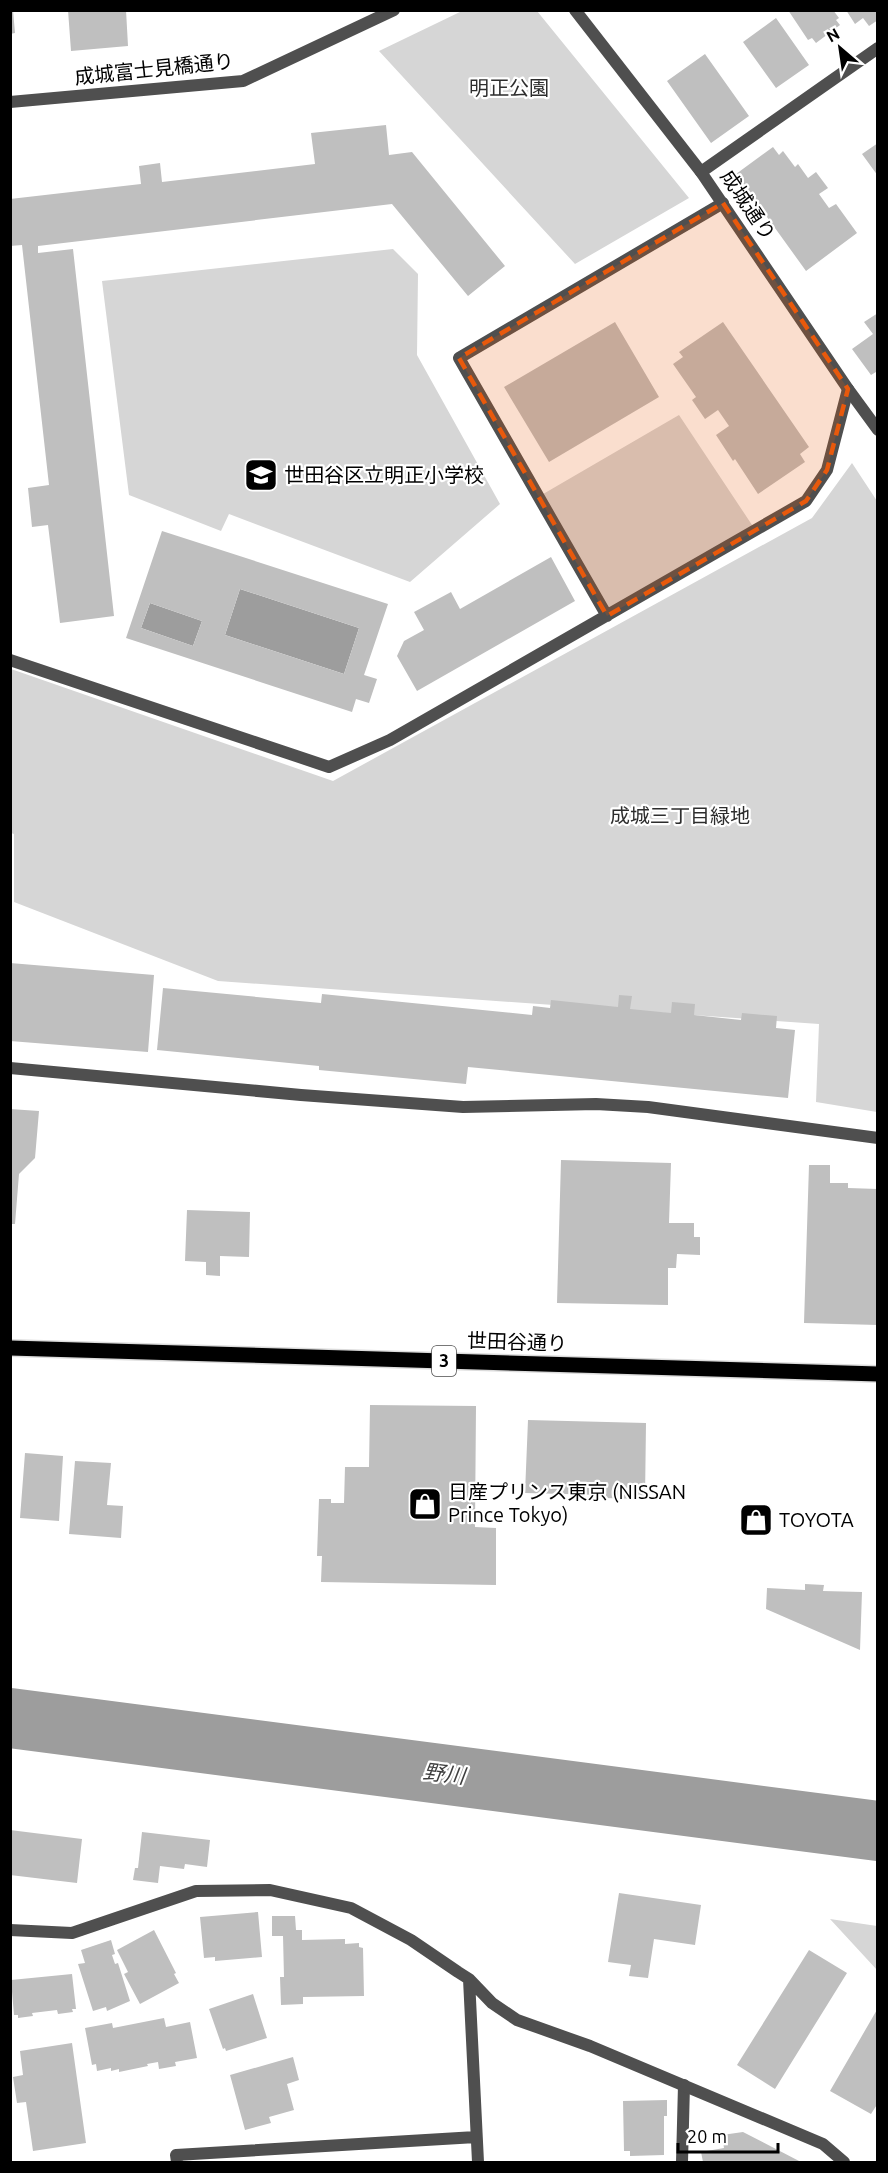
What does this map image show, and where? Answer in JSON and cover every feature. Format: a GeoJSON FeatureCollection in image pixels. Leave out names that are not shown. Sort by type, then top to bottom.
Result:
{"type":"FeatureCollection","features":[{"type":"Feature","properties":{"kind":"main road","name":"世田谷通り"},"geometry":{"type":"LineString","coordinates":[[10,1348],[878,1374]]}},
{"type":"Feature","properties":{"kind":"street","name":"成城富士見橋通り"},"geometry":{"type":"LineString","coordinates":[[10,102],[243,81],[394,10]]}},
{"type":"Feature","properties":{"kind":"street","name":"成城通り"},"geometry":{"type":"LineString","coordinates":[[575,10],[701,172],[878,430]]}},
{"type":"Feature","properties":{"kind":"street"},"geometry":{"type":"LineString","coordinates":[[701,172],[875,54]]}},
{"type":"Feature","properties":{"kind":"street"},"geometry":{"type":"LineString","coordinates":[[607,616],[459,358],[723,203]]}},
{"type":"Feature","properties":{"kind":"street"},"geometry":{"type":"LineString","coordinates":[[10,660],[329,767],[390,740],[806,501],[827,470],[848,389]]}},
{"type":"Feature","properties":{"kind":"street"},"geometry":{"type":"LineString","coordinates":[[10,1068],[312,1096],[464,1107],[596,1104],[648,1107],[878,1138]]}},
{"type":"Feature","properties":{"kind":"street"},"geometry":{"type":"LineString","coordinates":[[10,1930],[72,1933],[196,1891],[270,1890],[351,1908],[411,1940],[469,1979],[492,2003],[517,2020],[590,2046],[823,2144],[844,2163]]}},
{"type":"Feature","properties":{"kind":"street"},"geometry":{"type":"LineString","coordinates":[[469,1979],[478,2163]]}},
{"type":"Feature","properties":{"kind":"street"},"geometry":{"type":"LineString","coordinates":[[682,2163],[684,2085]]}},
{"type":"Feature","properties":{"kind":"street"},"geometry":{"type":"LineString","coordinates":[[177,2163],[176,2155],[476,2137]]}},
{"type":"Feature","properties":{"kind":"highlighted area"},"geometry":{"type":"Polygon","coordinates":[[[723,203],[848,389],[827,470],[806,501],[607,616],[459,358],[723,203]]]}},
{"type":"Feature","properties":{"kind":"green space","name":"明正公園"},"geometry":{"type":"Polygon","coordinates":[[[462,11],[537,11],[689,198],[575,264],[379,51],[462,11]]]}},
{"type":"Feature","properties":{"kind":"green space"},"geometry":{"type":"Polygon","coordinates":[[[393,249],[418,274],[417,355],[500,504],[410,582],[229,514],[221,531],[129,495],[102,281],[393,249]]]}},
{"type":"Feature","properties":{"kind":"green space"},"geometry":{"type":"Polygon","coordinates":[[[679,415],[756,531],[607,616],[538,497],[679,415]]]}},
{"type":"Feature","properties":{"kind":"green space","name":"成城三丁目緑地"},"geometry":{"type":"Polygon","coordinates":[[[852,463],[877,501],[877,1112],[816,1102],[819,1024],[218,981],[14,902],[14,834],[11,833],[11,669],[333,781],[812,518],[852,463]]]}},
{"type":"Feature","properties":{"kind":"green space"},"geometry":{"type":"Polygon","coordinates":[[[830,1919],[877,1926],[877,1970],[830,1919]]]}},
{"type":"Feature","properties":{"kind":"shaded area"},"geometry":{"type":"Polygon","coordinates":[[[240,589],[359,628],[344,674],[225,635],[240,589]]]}},
{"type":"Feature","properties":{"kind":"shaded area"},"geometry":{"type":"Polygon","coordinates":[[[150,603],[202,621],[193,646],[141,628],[150,603]]]}},
{"type":"Feature","properties":{"kind":"building"},"geometry":{"type":"Polygon","coordinates":[[[10,10],[13,10],[15,33],[10,34],[10,10]]]}},
{"type":"Feature","properties":{"kind":"building"},"geometry":{"type":"Polygon","coordinates":[[[68,10],[126,10],[128,46],[71,51],[68,10]]]}},
{"type":"Feature","properties":{"kind":"building"},"geometry":{"type":"Polygon","coordinates":[[[788,10],[833,10],[839,18],[836,20],[840,25],[816,43],[812,38],[808,40],[788,10]]]}},
{"type":"Feature","properties":{"kind":"building"},"geometry":{"type":"Polygon","coordinates":[[[846,10],[878,10],[878,20],[869,26],[863,18],[855,24],[846,10]]]}},
{"type":"Feature","properties":{"kind":"building"},"geometry":{"type":"Polygon","coordinates":[[[776,18],[809,65],[776,88],[743,42],[776,18]]]}},
{"type":"Feature","properties":{"kind":"building"},"geometry":{"type":"Polygon","coordinates":[[[705,54],[749,116],[711,143],[667,81],[705,54]]]}},
{"type":"Feature","properties":{"kind":"building"},"geometry":{"type":"Polygon","coordinates":[[[386,125],[389,155],[412,152],[505,266],[468,296],[392,204],[38,246],[38,253],[73,249],[114,616],[60,623],[48,525],[32,527],[28,488],[49,485],[22,245],[10,246],[10,199],[141,184],[139,166],[160,163],[162,182],[315,164],[311,133],[386,125]]]}},
{"type":"Feature","properties":{"kind":"building"},"geometry":{"type":"Polygon","coordinates":[[[878,143],[878,176],[862,154],[878,143]]]}},
{"type":"Feature","properties":{"kind":"building"},"geometry":{"type":"Polygon","coordinates":[[[773,147],[779,155],[783,151],[795,167],[798,164],[808,178],[816,172],[828,188],[819,194],[829,208],[836,204],[857,233],[806,271],[736,174],[773,147]]]}},
{"type":"Feature","properties":{"kind":"building"},"geometry":{"type":"Polygon","coordinates":[[[878,313],[878,375],[876,372],[871,375],[852,349],[873,334],[864,322],[878,313]]]}},
{"type":"Feature","properties":{"kind":"building"},"geometry":{"type":"Polygon","coordinates":[[[615,322],[659,397],[549,462],[504,387],[615,322]]]}},
{"type":"Feature","properties":{"kind":"building"},"geometry":{"type":"Polygon","coordinates":[[[723,322],[809,447],[800,454],[805,462],[758,494],[716,435],[729,426],[718,410],[705,419],[692,400],[696,397],[673,364],[683,357],[679,352],[723,322]]]}},
{"type":"Feature","properties":{"kind":"building"},"geometry":{"type":"Polygon","coordinates":[[[162,531],[388,604],[364,675],[377,679],[369,703],[356,699],[352,712],[126,638],[162,531]],[[240,589],[225,635],[344,674],[359,628],[240,589]],[[150,603],[141,628],[193,646],[202,621],[150,603]]]}},
{"type":"Feature","properties":{"kind":"building"},"geometry":{"type":"Polygon","coordinates":[[[551,557],[575,601],[417,691],[397,656],[404,641],[424,630],[414,612],[451,592],[460,609],[551,557]]]}},
{"type":"Feature","properties":{"kind":"building"},"geometry":{"type":"Polygon","coordinates":[[[10,963],[154,975],[148,1052],[10,1041],[10,963]]]}},
{"type":"Feature","properties":{"kind":"building"},"geometry":{"type":"Polygon","coordinates":[[[163,988],[321,1003],[322,994],[532,1015],[533,1006],[550,1008],[551,1000],[618,1007],[619,995],[632,996],[630,1009],[671,1013],[672,1002],[695,1004],[694,1015],[741,1020],[742,1013],[777,1016],[776,1028],[795,1030],[788,1098],[468,1067],[466,1084],[319,1070],[319,1066],[157,1050],[163,988]]]}},
{"type":"Feature","properties":{"kind":"building"},"geometry":{"type":"Polygon","coordinates":[[[10,1109],[39,1111],[35,1158],[19,1174],[15,1224],[10,1224],[10,1109]]]}},
{"type":"Feature","properties":{"kind":"building"},"geometry":{"type":"Polygon","coordinates":[[[561,1160],[671,1163],[669,1223],[694,1223],[694,1237],[700,1237],[700,1255],[677,1254],[676,1268],[668,1268],[668,1305],[557,1303],[561,1160]]]}},
{"type":"Feature","properties":{"kind":"building"},"geometry":{"type":"Polygon","coordinates":[[[809,1165],[830,1165],[830,1183],[848,1183],[848,1188],[878,1189],[878,1325],[804,1323],[809,1165]]]}},
{"type":"Feature","properties":{"kind":"building"},"geometry":{"type":"Polygon","coordinates":[[[187,1210],[250,1212],[249,1257],[220,1256],[220,1276],[206,1275],[206,1262],[185,1261],[187,1210]]]}},
{"type":"Feature","properties":{"kind":"building"},"geometry":{"type":"Polygon","coordinates":[[[370,1405],[476,1406],[475,1527],[496,1528],[496,1585],[321,1582],[322,1556],[317,1556],[319,1499],[331,1499],[331,1503],[344,1503],[345,1467],[369,1467],[370,1405]]]}},
{"type":"Feature","properties":{"kind":"building"},"geometry":{"type":"Polygon","coordinates":[[[528,1420],[646,1423],[645,1499],[602,1498],[602,1495],[525,1493],[528,1420]]]}},
{"type":"Feature","properties":{"kind":"building"},"geometry":{"type":"Polygon","coordinates":[[[25,1453],[63,1456],[59,1521],[20,1518],[25,1453]]]}},
{"type":"Feature","properties":{"kind":"building"},"geometry":{"type":"Polygon","coordinates":[[[75,1461],[111,1463],[107,1505],[123,1506],[121,1538],[69,1534],[75,1461]]]}},
{"type":"Feature","properties":{"kind":"building"},"geometry":{"type":"Polygon","coordinates":[[[805,1584],[824,1585],[823,1591],[862,1592],[860,1650],[766,1609],[767,1588],[805,1590],[805,1584]]]}},
{"type":"Feature","properties":{"kind":"building"},"geometry":{"type":"Polygon","coordinates":[[[10,1830],[82,1839],[77,1883],[10,1875],[10,1830]]]}},
{"type":"Feature","properties":{"kind":"building"},"geometry":{"type":"Polygon","coordinates":[[[142,1832],[210,1840],[207,1867],[185,1864],[184,1869],[160,1866],[158,1883],[133,1880],[135,1868],[138,1868],[142,1832]]]}},
{"type":"Feature","properties":{"kind":"building"},"geometry":{"type":"Polygon","coordinates":[[[619,1893],[701,1905],[695,1945],[654,1939],[648,1978],[629,1976],[631,1965],[608,1962],[619,1893]]]}},
{"type":"Feature","properties":{"kind":"building"},"geometry":{"type":"Polygon","coordinates":[[[258,1912],[262,1957],[215,1961],[215,1957],[204,1958],[200,1917],[258,1912]]]}},
{"type":"Feature","properties":{"kind":"building"},"geometry":{"type":"Polygon","coordinates":[[[272,1916],[295,1916],[296,1930],[302,1930],[302,1940],[345,1939],[345,1944],[359,1943],[359,1947],[363,1948],[364,1996],[303,1997],[303,2004],[281,2005],[280,1977],[284,1977],[283,1936],[272,1936],[272,1916]]]}},
{"type":"Feature","properties":{"kind":"building"},"geometry":{"type":"Polygon","coordinates":[[[154,1930],[179,1983],[140,2004],[124,1974],[128,1972],[117,1950],[154,1930]]]}},
{"type":"Feature","properties":{"kind":"building"},"geometry":{"type":"Polygon","coordinates":[[[111,1940],[115,1954],[112,1955],[115,1964],[118,1963],[130,2001],[107,2011],[106,2007],[93,2011],[78,1964],[85,1963],[81,1950],[111,1940]]]}},
{"type":"Feature","properties":{"kind":"building"},"geometry":{"type":"Polygon","coordinates":[[[809,1950],[847,1973],[775,2089],[737,2065],[809,1950]]]}},
{"type":"Feature","properties":{"kind":"building"},"geometry":{"type":"Polygon","coordinates":[[[72,1974],[76,2009],[72,2009],[73,2012],[58,2014],[57,2010],[32,2013],[33,2016],[18,2018],[18,2015],[14,2015],[11,1980],[72,1974]]]}},
{"type":"Feature","properties":{"kind":"building"},"geometry":{"type":"Polygon","coordinates":[[[253,1994],[267,2038],[226,2051],[225,2048],[223,2049],[209,2009],[253,1994]]]}},
{"type":"Feature","properties":{"kind":"building"},"geometry":{"type":"Polygon","coordinates":[[[878,2008],[878,2103],[871,2114],[830,2091],[878,2008]]]}},
{"type":"Feature","properties":{"kind":"building"},"geometry":{"type":"Polygon","coordinates":[[[164,2018],[166,2027],[190,2022],[197,2058],[175,2062],[176,2066],[159,2069],[158,2062],[119,2072],[119,2069],[111,2071],[111,2068],[97,2071],[96,2064],[92,2065],[85,2028],[112,2023],[113,2028],[164,2018]]]}},
{"type":"Feature","properties":{"kind":"building"},"geometry":{"type":"Polygon","coordinates":[[[72,2043],[86,2143],[33,2151],[26,2102],[17,2103],[13,2077],[23,2075],[20,2051],[72,2043]]]}},
{"type":"Feature","properties":{"kind":"building"},"geometry":{"type":"Polygon","coordinates":[[[293,2057],[299,2080],[287,2084],[294,2110],[269,2117],[271,2123],[245,2130],[230,2075],[293,2057]]]}},
{"type":"Feature","properties":{"kind":"building"},"geometry":{"type":"Polygon","coordinates":[[[667,2100],[667,2116],[664,2116],[664,2155],[630,2156],[630,2151],[624,2151],[623,2101],[667,2100]]]}},
{"type":"Feature","properties":{"kind":"building"},"geometry":{"type":"Polygon","coordinates":[[[743,2132],[801,2162],[703,2162],[701,2152],[724,2148],[722,2135],[743,2132]]]}},
{"type":"Feature","properties":{"kind":"waterway","name":"野川"},"geometry":{"type":"LineString","coordinates":[[10,1718],[878,1831]]}},
{"type":"Feature","properties":{"kind":"place","name":"世田谷区立明正小学校"},"geometry":{"type":"Point","coordinates":[261,475]}},
{"type":"Feature","properties":{"kind":"place","name":"日産プリンス東京 (NISSAN Prince Tokyo)"},"geometry":{"type":"Point","coordinates":[425,1504]}},
{"type":"Feature","properties":{"kind":"place","name":"TOYOTA"},"geometry":{"type":"Point","coordinates":[756,1520]}}]}
